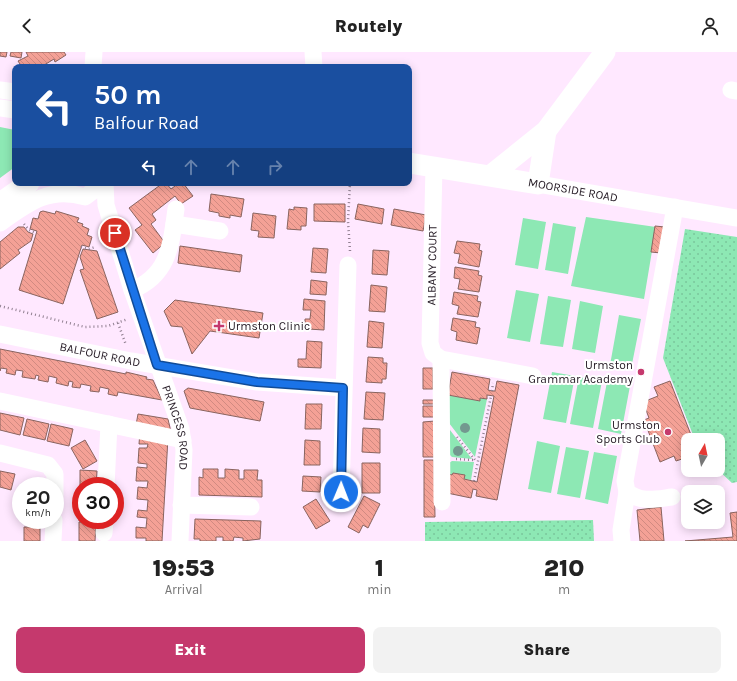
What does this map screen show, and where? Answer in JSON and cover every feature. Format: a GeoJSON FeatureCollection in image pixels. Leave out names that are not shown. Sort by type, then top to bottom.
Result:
{"type":"FeatureCollection","features":[{"type":"Feature","properties":{"kind":"main road"},"geometry":{"type":"LineString","coordinates":[[490,176],[546,131],[605,52]]}},
{"type":"Feature","properties":{"kind":"main road"},"geometry":{"type":"LineString","coordinates":[[538,184],[546,131]]}},
{"type":"Feature","properties":{"kind":"main road","name":"MOORSIDE ROAD"},"geometry":{"type":"LineString","coordinates":[[412,163],[538,184]]}},
{"type":"Feature","properties":{"kind":"main road"},"geometry":{"type":"LineString","coordinates":[[11,210],[27,186]]}},
{"type":"Feature","properties":{"kind":"street"},"geometry":{"type":"LineString","coordinates":[[313,52],[314,64]]}},
{"type":"Feature","properties":{"kind":"street"},"geometry":{"type":"LineString","coordinates":[[0,90],[12,92]]}},
{"type":"Feature","properties":{"kind":"street"},"geometry":{"type":"LineString","coordinates":[[0,108],[12,110]]}},
{"type":"Feature","properties":{"kind":"street","name":"ALBANY COURT"},"geometry":{"type":"LineString","coordinates":[[434,166],[430,343],[433,353],[441,359]]}},
{"type":"Feature","properties":{"kind":"street","name":"MOORSIDE ROAD"},"geometry":{"type":"LineString","coordinates":[[538,184],[737,218]]}},
{"type":"Feature","properties":{"kind":"street"},"geometry":{"type":"LineString","coordinates":[[0,223],[11,210],[43,196],[65,192],[85,197],[96,186]]}},
{"type":"Feature","properties":{"kind":"street","name":"PRINCESS ROAD"},"geometry":{"type":"LineString","coordinates":[[96,186],[106,205],[157,365],[173,402],[183,440],[180,541]]}},
{"type":"Feature","properties":{"kind":"street"},"geometry":{"type":"LineString","coordinates":[[622,541],[621,530],[627,492],[625,481],[675,207]]}},
{"type":"Feature","properties":{"kind":"street"},"geometry":{"type":"LineString","coordinates":[[132,290],[143,285],[158,274],[168,254],[175,217],[220,231]]}},
{"type":"Feature","properties":{"kind":"street"},"geometry":{"type":"LineString","coordinates":[[341,492],[343,388],[348,265]]}},
{"type":"Feature","properties":{"kind":"street","name":"BALFOUR ROAD"},"geometry":{"type":"LineString","coordinates":[[0,334],[131,361],[257,382],[343,388]]}},
{"type":"Feature","properties":{"kind":"street"},"geometry":{"type":"LineString","coordinates":[[442,502],[441,359],[533,376]]}},
{"type":"Feature","properties":{"kind":"street"},"geometry":{"type":"LineString","coordinates":[[0,401],[183,440]]}},
{"type":"Feature","properties":{"kind":"street"},"geometry":{"type":"LineString","coordinates":[[106,477],[109,424]]}},
{"type":"Feature","properties":{"kind":"street"},"geometry":{"type":"LineString","coordinates":[[0,453],[48,465],[55,474],[55,477]]}},
{"type":"Feature","properties":{"kind":"street"},"geometry":{"type":"LineString","coordinates":[[627,492],[641,500],[672,498]]}},
{"type":"Feature","properties":{"kind":"street"},"geometry":{"type":"LineString","coordinates":[[182,505],[251,507]]}},
{"type":"Feature","properties":{"kind":"street"},"geometry":{"type":"LineString","coordinates":[[53,541],[54,529]]}},
{"type":"Feature","properties":{"kind":"path"},"geometry":{"type":"LineString","coordinates":[[348,265],[351,243],[348,221],[350,186]]}},
{"type":"Feature","properties":{"kind":"path"},"geometry":{"type":"LineString","coordinates":[[11,210],[29,230],[36,233]]}},
{"type":"Feature","properties":{"kind":"path"},"geometry":{"type":"LineString","coordinates":[[81,247],[88,249],[95,247]]}},
{"type":"Feature","properties":{"kind":"path"},"geometry":{"type":"LineString","coordinates":[[0,306],[74,326],[97,327],[118,323],[140,315]]}},
{"type":"Feature","properties":{"kind":"path"},"geometry":{"type":"LineString","coordinates":[[118,323],[131,361]]}},
{"type":"Feature","properties":{"kind":"path"},"geometry":{"type":"LineString","coordinates":[[474,481],[476,460],[490,396]]}},
{"type":"Feature","properties":{"kind":"path"},"geometry":{"type":"LineString","coordinates":[[442,416],[476,460]]}},
{"type":"Feature","properties":{"kind":"path"},"geometry":{"type":"LineString","coordinates":[[442,458],[476,460]]}},
{"type":"Feature","properties":{"kind":"green space"},"geometry":{"type":"Polygon","coordinates":[[[0,127],[12,129],[12,169],[0,178],[0,127]]]}},
{"type":"Feature","properties":{"kind":"green space"},"geometry":{"type":"Polygon","coordinates":[[[586,217],[656,227],[644,299],[571,286],[586,217]]]}},
{"type":"Feature","properties":{"kind":"green space"},"geometry":{"type":"Polygon","coordinates":[[[523,218],[546,222],[538,269],[515,265],[523,218]]]}},
{"type":"Feature","properties":{"kind":"green space"},"geometry":{"type":"Polygon","coordinates":[[[553,223],[576,227],[568,274],[545,270],[553,223]]]}},
{"type":"Feature","properties":{"kind":"green space"},"geometry":{"type":"Polygon","coordinates":[[[685,229],[737,237],[737,482],[732,483],[725,476],[725,433],[692,433],[663,358],[685,229]]]}},
{"type":"Feature","properties":{"kind":"green space"},"geometry":{"type":"Polygon","coordinates":[[[516,290],[539,294],[530,342],[507,338],[516,290]]]}},
{"type":"Feature","properties":{"kind":"green space"},"geometry":{"type":"Polygon","coordinates":[[[548,296],[571,300],[563,347],[540,344],[548,296]]]}},
{"type":"Feature","properties":{"kind":"green space"},"geometry":{"type":"Polygon","coordinates":[[[580,301],[603,306],[595,353],[572,349],[580,301]]]}},
{"type":"Feature","properties":{"kind":"green space"},"geometry":{"type":"Polygon","coordinates":[[[619,315],[641,319],[631,369],[610,365],[619,315]]]}},
{"type":"Feature","properties":{"kind":"green space"},"geometry":{"type":"Polygon","coordinates":[[[552,372],[575,376],[566,423],[543,419],[552,372]]]}},
{"type":"Feature","properties":{"kind":"green space"},"geometry":{"type":"Polygon","coordinates":[[[579,377],[602,381],[593,428],[570,424],[579,377]]]}},
{"type":"Feature","properties":{"kind":"green space"},"geometry":{"type":"Polygon","coordinates":[[[607,382],[630,386],[621,434],[598,429],[607,382]]]}},
{"type":"Feature","properties":{"kind":"green space"},"geometry":{"type":"Polygon","coordinates":[[[448,395],[480,401],[480,398],[487,399],[475,457],[449,423],[448,395]]]}},
{"type":"Feature","properties":{"kind":"green space"},"geometry":{"type":"Polygon","coordinates":[[[450,430],[472,459],[452,457],[449,454],[450,430]]]}},
{"type":"Feature","properties":{"kind":"green space"},"geometry":{"type":"Polygon","coordinates":[[[537,441],[560,446],[551,493],[528,489],[537,441]]]}},
{"type":"Feature","properties":{"kind":"green space"},"geometry":{"type":"Polygon","coordinates":[[[566,447],[589,451],[580,498],[557,494],[566,447]]]}},
{"type":"Feature","properties":{"kind":"green space"},"geometry":{"type":"Polygon","coordinates":[[[594,452],[617,456],[608,504],[585,499],[594,452]]]}},
{"type":"Feature","properties":{"kind":"green space"},"geometry":{"type":"Polygon","coordinates":[[[452,461],[474,462],[471,480],[464,479],[464,475],[453,473],[452,475],[449,474],[449,463],[452,461]]]}},
{"type":"Feature","properties":{"kind":"green space"},"geometry":{"type":"Polygon","coordinates":[[[593,520],[594,541],[425,541],[425,522],[593,520]]]}},
{"type":"Feature","properties":{"kind":"building"},"geometry":{"type":"Polygon","coordinates":[[[0,52],[7,52],[6,57],[0,56],[0,52]]]}},
{"type":"Feature","properties":{"kind":"building"},"geometry":{"type":"Polygon","coordinates":[[[11,52],[22,52],[21,58],[10,56],[11,52]]]}},
{"type":"Feature","properties":{"kind":"building"},"geometry":{"type":"Polygon","coordinates":[[[26,52],[64,52],[66,55],[55,62],[54,59],[46,64],[20,64],[18,61],[28,56],[26,52]]]}},
{"type":"Feature","properties":{"kind":"building"},"geometry":{"type":"Polygon","coordinates":[[[159,186],[168,186],[171,189],[175,186],[185,186],[193,196],[181,204],[175,196],[152,214],[156,220],[151,224],[165,243],[153,253],[135,230],[142,225],[129,208],[159,186]]]}},
{"type":"Feature","properties":{"kind":"building"},"geometry":{"type":"Polygon","coordinates":[[[211,194],[244,199],[241,217],[230,215],[230,218],[219,216],[219,213],[209,211],[211,194]]]}},
{"type":"Feature","properties":{"kind":"building"},"geometry":{"type":"Polygon","coordinates":[[[314,204],[345,204],[345,222],[314,221],[314,204]]]}},
{"type":"Feature","properties":{"kind":"building"},"geometry":{"type":"Polygon","coordinates":[[[358,204],[384,209],[382,224],[355,219],[358,204]]]}},
{"type":"Feature","properties":{"kind":"building"},"geometry":{"type":"Polygon","coordinates":[[[294,207],[307,208],[306,226],[301,226],[301,230],[287,229],[289,209],[294,210],[294,207]]]}},
{"type":"Feature","properties":{"kind":"building"},"geometry":{"type":"Polygon","coordinates":[[[394,209],[426,215],[423,231],[391,225],[394,209]]]}},
{"type":"Feature","properties":{"kind":"building"},"geometry":{"type":"Polygon","coordinates":[[[43,211],[55,214],[56,211],[79,218],[77,222],[83,224],[82,226],[89,229],[87,235],[92,237],[89,247],[82,245],[63,304],[19,290],[37,231],[30,229],[33,218],[38,219],[40,212],[43,211]]]}},
{"type":"Feature","properties":{"kind":"building"},"geometry":{"type":"Polygon","coordinates":[[[253,213],[276,216],[274,238],[258,237],[259,231],[251,230],[253,213]]]}},
{"type":"Feature","properties":{"kind":"building"},"geometry":{"type":"Polygon","coordinates":[[[655,226],[665,227],[661,253],[651,252],[655,226]]]}},
{"type":"Feature","properties":{"kind":"building"},"geometry":{"type":"Polygon","coordinates":[[[18,227],[24,227],[28,232],[33,234],[31,241],[18,250],[20,253],[0,269],[0,242],[18,227]]]}},
{"type":"Feature","properties":{"kind":"building"},"geometry":{"type":"Polygon","coordinates":[[[457,241],[480,244],[479,250],[482,251],[479,267],[458,263],[460,254],[454,253],[457,241]]]}},
{"type":"Feature","properties":{"kind":"building"},"geometry":{"type":"Polygon","coordinates":[[[180,246],[242,255],[240,272],[178,263],[180,246]]]}},
{"type":"Feature","properties":{"kind":"building"},"geometry":{"type":"Polygon","coordinates":[[[313,248],[328,249],[326,273],[311,272],[313,248]]]}},
{"type":"Feature","properties":{"kind":"building"},"geometry":{"type":"Polygon","coordinates":[[[83,249],[97,251],[118,312],[97,319],[80,270],[84,269],[80,257],[83,249]]]}},
{"type":"Feature","properties":{"kind":"building"},"geometry":{"type":"Polygon","coordinates":[[[373,250],[389,251],[387,275],[372,274],[373,250]]]}},
{"type":"Feature","properties":{"kind":"building"},"geometry":{"type":"Polygon","coordinates":[[[455,267],[479,271],[478,275],[482,276],[479,292],[458,289],[460,279],[454,278],[455,267]]]}},
{"type":"Feature","properties":{"kind":"building"},"geometry":{"type":"Polygon","coordinates":[[[311,280],[327,282],[326,295],[310,294],[311,280]]]}},
{"type":"Feature","properties":{"kind":"building"},"geometry":{"type":"Polygon","coordinates":[[[371,285],[387,287],[385,312],[369,311],[371,285]]]}},
{"type":"Feature","properties":{"kind":"building"},"geometry":{"type":"Polygon","coordinates":[[[454,292],[478,296],[477,301],[481,302],[478,317],[457,314],[459,306],[452,304],[454,292]]]}},
{"type":"Feature","properties":{"kind":"building"},"geometry":{"type":"Polygon","coordinates":[[[304,299],[325,301],[324,330],[308,329],[309,327],[305,326],[305,319],[310,319],[311,310],[303,310],[304,299]]]}},
{"type":"Feature","properties":{"kind":"building","name":"Urmston Clinic"},"geometry":{"type":"Polygon","coordinates":[[[175,300],[263,313],[259,338],[210,331],[192,354],[182,327],[171,326],[164,311],[175,300]]]}},
{"type":"Feature","properties":{"kind":"building"},"geometry":{"type":"Polygon","coordinates":[[[453,318],[476,322],[475,327],[480,328],[477,344],[456,340],[457,332],[451,330],[453,318]]]}},
{"type":"Feature","properties":{"kind":"building"},"geometry":{"type":"Polygon","coordinates":[[[369,321],[384,323],[382,348],[367,347],[369,321]]]}},
{"type":"Feature","properties":{"kind":"building"},"geometry":{"type":"Polygon","coordinates":[[[307,341],[322,342],[321,368],[298,367],[298,359],[306,359],[307,341]]]}},
{"type":"Feature","properties":{"kind":"building"},"geometry":{"type":"Polygon","coordinates":[[[0,349],[147,377],[146,379],[153,380],[162,400],[118,392],[117,396],[108,394],[109,389],[100,387],[99,392],[90,391],[91,386],[81,384],[80,388],[72,387],[73,382],[69,381],[68,386],[56,383],[57,378],[49,376],[48,382],[38,380],[39,376],[36,375],[35,379],[22,377],[23,371],[16,370],[15,375],[6,373],[7,369],[1,368],[0,371],[0,349]]]}},
{"type":"Feature","properties":{"kind":"building"},"geometry":{"type":"Polygon","coordinates":[[[368,357],[383,358],[383,363],[387,363],[386,379],[382,379],[382,383],[366,382],[368,357]]]}},
{"type":"Feature","properties":{"kind":"building"},"geometry":{"type":"Polygon","coordinates":[[[423,368],[433,368],[433,389],[423,389],[423,368]]]}},
{"type":"Feature","properties":{"kind":"building"},"geometry":{"type":"Polygon","coordinates":[[[452,372],[490,379],[488,390],[492,391],[495,391],[497,381],[519,385],[497,500],[476,496],[477,490],[473,489],[471,498],[447,493],[449,474],[452,475],[453,473],[465,475],[464,479],[477,482],[494,396],[487,395],[487,399],[480,398],[480,401],[448,395],[452,372]]]}},
{"type":"Feature","properties":{"kind":"building"},"geometry":{"type":"Polygon","coordinates":[[[670,381],[690,433],[681,433],[681,459],[676,461],[674,456],[660,462],[644,420],[649,418],[643,402],[658,396],[654,387],[670,381]]]}},
{"type":"Feature","properties":{"kind":"building"},"geometry":{"type":"Polygon","coordinates":[[[188,388],[264,402],[260,421],[190,408],[184,391],[188,388]]]}},
{"type":"Feature","properties":{"kind":"building"},"geometry":{"type":"Polygon","coordinates":[[[366,392],[385,393],[383,420],[364,419],[366,392]]]}},
{"type":"Feature","properties":{"kind":"building"},"geometry":{"type":"Polygon","coordinates":[[[423,400],[434,400],[434,404],[423,404],[423,400]]]}},
{"type":"Feature","properties":{"kind":"building"},"geometry":{"type":"Polygon","coordinates":[[[306,404],[322,404],[321,429],[305,429],[306,404]]]}},
{"type":"Feature","properties":{"kind":"building"},"geometry":{"type":"Polygon","coordinates":[[[423,406],[434,406],[434,417],[423,417],[423,406]]]}},
{"type":"Feature","properties":{"kind":"building"},"geometry":{"type":"Polygon","coordinates":[[[0,413],[24,418],[20,435],[0,430],[0,413]]]}},
{"type":"Feature","properties":{"kind":"building"},"geometry":{"type":"Polygon","coordinates":[[[138,414],[168,419],[171,432],[136,425],[138,414]]]}},
{"type":"Feature","properties":{"kind":"building"},"geometry":{"type":"Polygon","coordinates":[[[27,419],[49,424],[45,440],[23,435],[27,419]]]}},
{"type":"Feature","properties":{"kind":"building"},"geometry":{"type":"Polygon","coordinates":[[[435,421],[435,457],[423,457],[423,422],[435,421]]]}},
{"type":"Feature","properties":{"kind":"building"},"geometry":{"type":"Polygon","coordinates":[[[51,424],[73,429],[69,446],[47,441],[51,424]]]}},
{"type":"Feature","properties":{"kind":"building"},"geometry":{"type":"Polygon","coordinates":[[[363,428],[380,429],[380,453],[362,452],[363,428]]]}},
{"type":"Feature","properties":{"kind":"building"},"geometry":{"type":"Polygon","coordinates":[[[140,432],[168,438],[162,541],[146,541],[146,538],[136,538],[136,527],[146,528],[147,518],[137,517],[138,510],[147,511],[148,500],[137,499],[138,487],[147,488],[148,481],[136,481],[137,467],[147,468],[147,464],[138,463],[139,448],[147,448],[148,444],[139,444],[140,432]]]}},
{"type":"Feature","properties":{"kind":"building"},"geometry":{"type":"Polygon","coordinates":[[[85,440],[97,461],[83,469],[71,448],[85,440]]]}},
{"type":"Feature","properties":{"kind":"building"},"geometry":{"type":"Polygon","coordinates":[[[305,440],[320,441],[320,465],[304,465],[305,440]]]}},
{"type":"Feature","properties":{"kind":"building"},"geometry":{"type":"Polygon","coordinates":[[[424,460],[434,460],[435,517],[424,517],[424,460]]]}},
{"type":"Feature","properties":{"kind":"building"},"geometry":{"type":"Polygon","coordinates":[[[362,463],[380,463],[380,493],[362,493],[362,463]]]}},
{"type":"Feature","properties":{"kind":"building"},"geometry":{"type":"Polygon","coordinates":[[[203,469],[218,469],[218,478],[225,478],[225,469],[239,470],[239,479],[244,479],[244,470],[258,470],[257,480],[262,480],[262,497],[199,495],[199,477],[203,478],[203,469]]]}},
{"type":"Feature","properties":{"kind":"building"},"geometry":{"type":"Polygon","coordinates":[[[80,470],[97,471],[97,477],[80,477],[80,470]]]}},
{"type":"Feature","properties":{"kind":"building"},"geometry":{"type":"Polygon","coordinates":[[[0,471],[15,474],[14,477],[12,477],[11,490],[0,487],[0,471]]]}},
{"type":"Feature","properties":{"kind":"building"},"geometry":{"type":"Polygon","coordinates":[[[303,476],[321,477],[320,492],[302,491],[303,476]]]}},
{"type":"Feature","properties":{"kind":"building"},"geometry":{"type":"Polygon","coordinates":[[[364,496],[380,504],[368,528],[363,525],[359,533],[348,527],[364,496]]]}},
{"type":"Feature","properties":{"kind":"building"},"geometry":{"type":"Polygon","coordinates":[[[316,499],[330,521],[316,529],[303,507],[316,499]]]}},
{"type":"Feature","properties":{"kind":"building"},"geometry":{"type":"Polygon","coordinates":[[[661,507],[664,541],[640,541],[637,510],[661,507]]]}},
{"type":"Feature","properties":{"kind":"building"},"geometry":{"type":"Polygon","coordinates":[[[737,512],[737,541],[685,541],[733,537],[730,513],[737,512]]]}},
{"type":"Feature","properties":{"kind":"building"},"geometry":{"type":"Polygon","coordinates":[[[195,519],[261,521],[260,539],[243,541],[243,538],[234,537],[233,541],[223,541],[223,537],[216,537],[216,541],[200,541],[200,539],[194,539],[195,519]]]}},
{"type":"Feature","properties":{"kind":"building"},"geometry":{"type":"Polygon","coordinates":[[[24,529],[40,529],[40,541],[24,541],[24,529]]]}},
{"type":"Feature","properties":{"kind":"building"},"geometry":{"type":"Polygon","coordinates":[[[79,529],[96,529],[95,541],[79,541],[79,529]]]}},
{"type":"Feature","properties":{"kind":"place","name":"Urmston Clinic"},"geometry":{"type":"Point","coordinates":[219,326]}},
{"type":"Feature","properties":{"kind":"place","name":"Urmston Grammar Academy"},"geometry":{"type":"Point","coordinates":[641,372]}},
{"type":"Feature","properties":{"kind":"place","name":"Urmston Sports Club"},"geometry":{"type":"Point","coordinates":[668,432]}},
{"type":"Feature","properties":{"kind":"route"},"geometry":{"type":"LineString","coordinates":[[115,233],[157,365],[257,382],[343,388],[341,492]]}}]}
